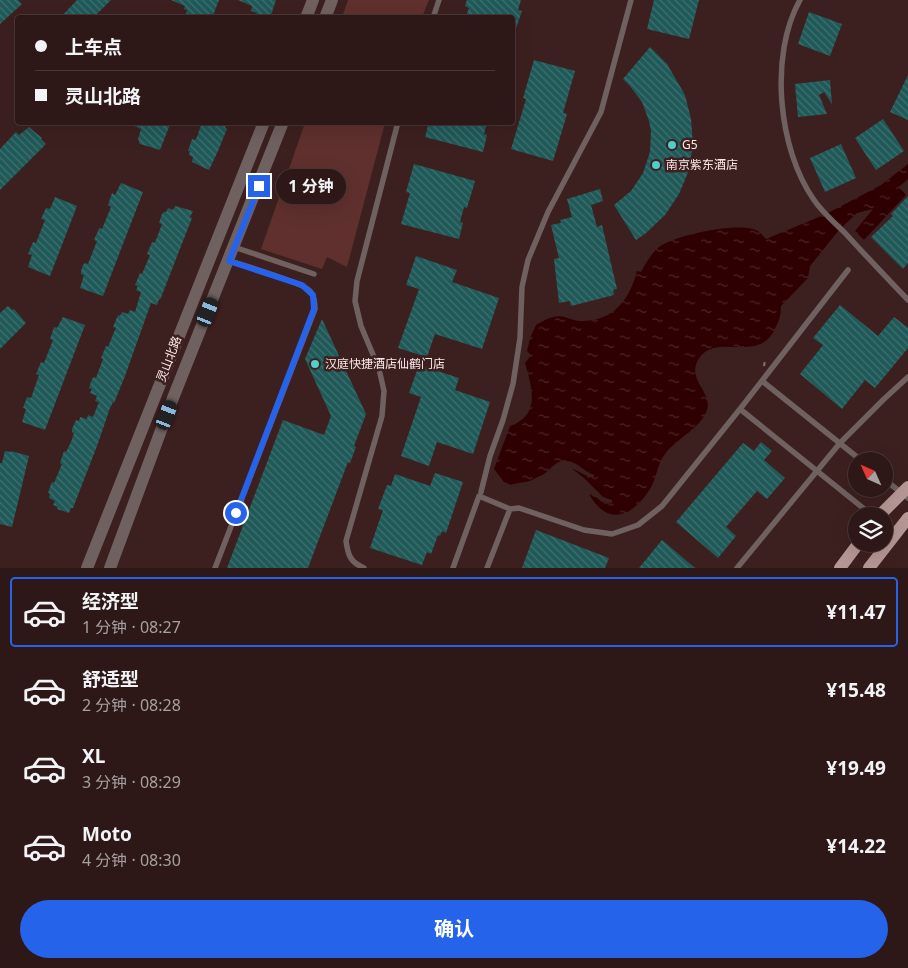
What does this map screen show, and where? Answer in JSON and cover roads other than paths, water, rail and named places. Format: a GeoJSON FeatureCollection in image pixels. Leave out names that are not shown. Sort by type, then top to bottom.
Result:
{"type":"FeatureCollection","features":[{"type":"Feature","properties":{"kind":"main road"},"geometry":{"type":"LineString","coordinates":[[890,507],[906,493]]}},
{"type":"Feature","properties":{"kind":"main road"},"geometry":{"type":"LineString","coordinates":[[869,568],[908,518]]}},
{"type":"Feature","properties":{"kind":"main road"},"geometry":{"type":"LineString","coordinates":[[840,568],[852,552]]}},
{"type":"Feature","properties":{"kind":"street"},"geometry":{"type":"LineString","coordinates":[[307,15],[313,0]]}},
{"type":"Feature","properties":{"kind":"street"},"geometry":{"type":"LineString","coordinates":[[326,15],[332,0]]}},
{"type":"Feature","properties":{"kind":"street","name":"灵山北路"},"geometry":{"type":"LineString","coordinates":[[86,568],[263,125]]}},
{"type":"Feature","properties":{"kind":"street","name":"灵山北路"},"geometry":{"type":"LineString","coordinates":[[110,568],[173,398],[282,125]]}},
{"type":"Feature","properties":{"kind":"lane"},"geometry":{"type":"LineString","coordinates":[[434,15],[439,0]]}},
{"type":"Feature","properties":{"kind":"lane"},"geometry":{"type":"LineString","coordinates":[[481,492],[490,456],[513,384],[520,338],[522,287],[528,260],[548,212],[601,112],[631,0]]}},
{"type":"Feature","properties":{"kind":"lane"},"geometry":{"type":"LineString","coordinates":[[800,0],[791,18],[782,56],[782,100],[791,149],[805,184],[814,200],[908,300]]}},
{"type":"Feature","properties":{"kind":"lane"},"geometry":{"type":"LineString","coordinates":[[364,568],[356,564],[348,556],[346,541],[382,416],[384,391],[379,369],[361,326],[355,301],[357,281],[397,125]]}},
{"type":"Feature","properties":{"kind":"lane"},"geometry":{"type":"LineString","coordinates":[[234,247],[314,274]]}},
{"type":"Feature","properties":{"kind":"lane"},"geometry":{"type":"LineString","coordinates":[[215,568],[311,319],[315,304],[313,295],[302,285],[229,261]]}},
{"type":"Feature","properties":{"kind":"lane"},"geometry":{"type":"LineString","coordinates":[[453,568],[479,496],[510,509],[519,508],[584,530],[612,534],[638,525],[662,506],[848,270]]}},
{"type":"Feature","properties":{"kind":"lane"},"geometry":{"type":"LineString","coordinates":[[737,568],[840,444],[908,377]]}},
{"type":"Feature","properties":{"kind":"lane"},"geometry":{"type":"LineString","coordinates":[[762,380],[850,452]]}},
{"type":"Feature","properties":{"kind":"lane"},"geometry":{"type":"LineString","coordinates":[[740,409],[862,507]]}},
{"type":"Feature","properties":{"kind":"lane"},"geometry":{"type":"LineString","coordinates":[[893,485],[906,493]]}},
{"type":"Feature","properties":{"kind":"lane"},"geometry":{"type":"LineString","coordinates":[[487,568],[510,509]]}},
{"type":"Feature","properties":{"kind":"water"},"geometry":{"type":"Polygon","coordinates":[[[908,164],[908,179],[899,187],[906,195],[864,240],[855,231],[873,209],[857,213],[839,230],[810,266],[808,278],[781,306],[780,316],[774,331],[766,340],[757,345],[747,347],[717,347],[708,350],[700,357],[695,372],[708,403],[704,417],[665,454],[650,489],[636,506],[620,514],[604,511],[596,505],[589,494],[591,493],[602,502],[612,503],[612,500],[603,497],[570,467],[589,477],[594,477],[594,475],[571,462],[560,461],[544,474],[530,481],[511,485],[504,482],[494,469],[510,426],[520,421],[530,408],[532,391],[525,363],[531,355],[527,351],[536,325],[546,319],[561,316],[577,321],[595,320],[613,312],[620,306],[630,290],[637,271],[641,272],[659,247],[667,242],[708,231],[737,228],[749,228],[758,231],[766,239],[826,214],[881,185],[908,164]]]}},
{"type":"Feature","properties":{"kind":"place","name":"G5"},"geometry":{"type":"Point","coordinates":[672,145]}},
{"type":"Feature","properties":{"kind":"place","name":"南京紫东酒店"},"geometry":{"type":"Point","coordinates":[656,165]}},
{"type":"Feature","properties":{"kind":"place","name":"汉庭快捷酒店仙鹤门店"},"geometry":{"type":"Point","coordinates":[315,364]}}]}
